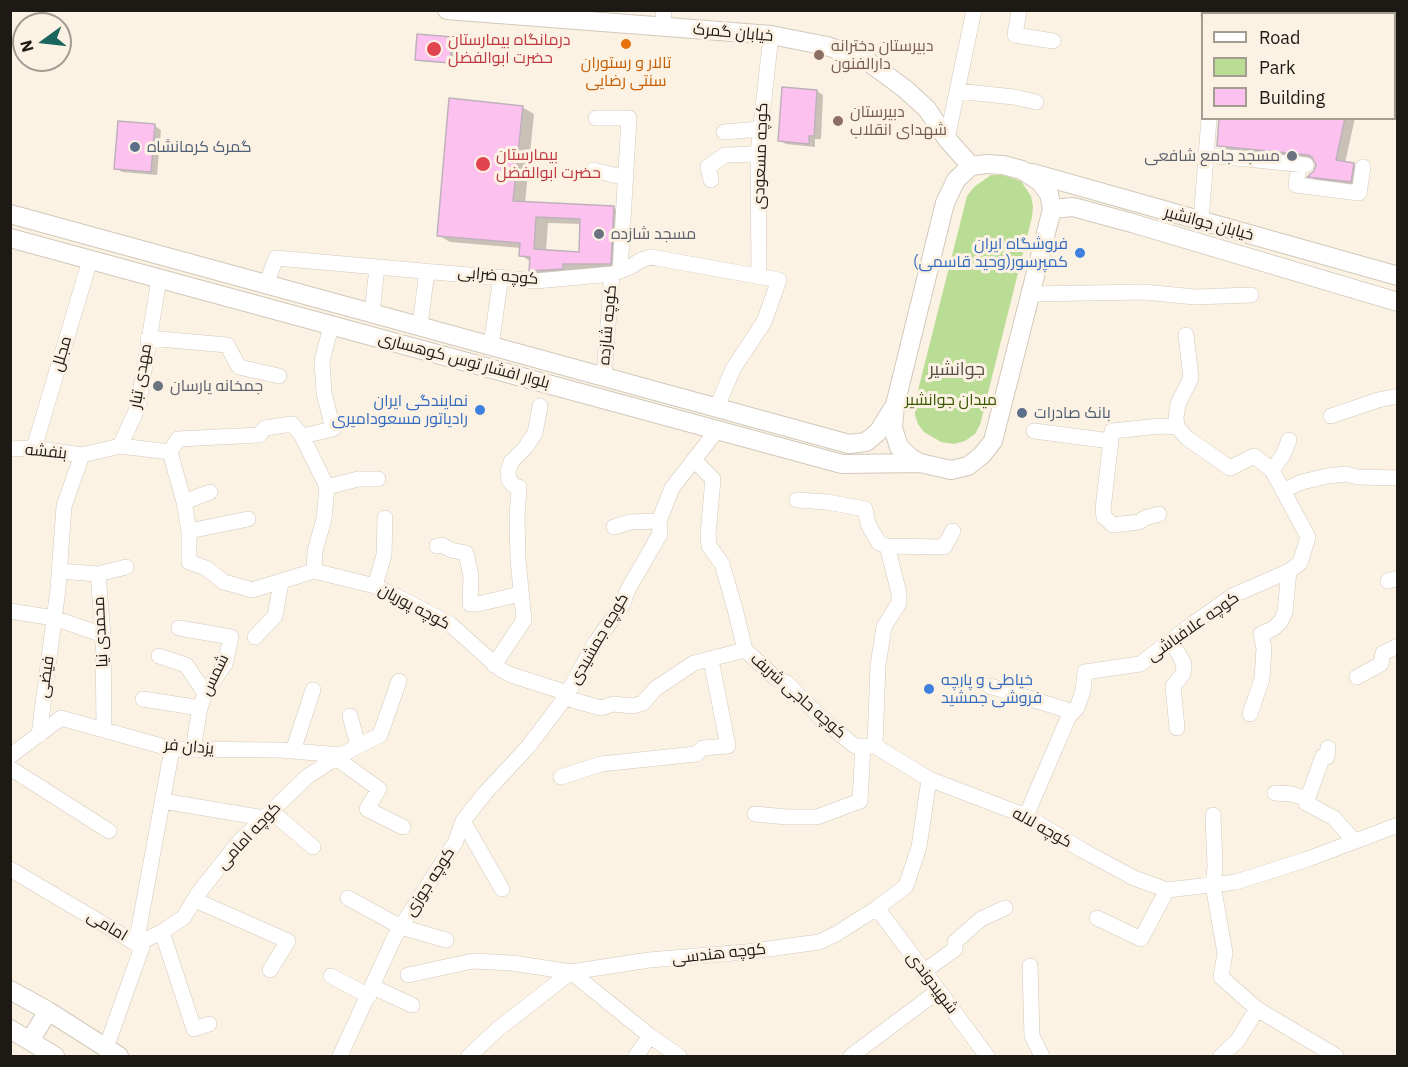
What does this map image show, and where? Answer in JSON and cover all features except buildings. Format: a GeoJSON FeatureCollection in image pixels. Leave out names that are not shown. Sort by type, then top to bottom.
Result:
{"type":"FeatureCollection","features":[{"type":"Feature","properties":{"kind":"main road","name":"خیابان گمرک"},"geometry":{"type":"LineString","coordinates":[[447,10],[663,18],[826,46],[866,60],[905,89],[927,109],[947,139],[971,166]]}},
{"type":"Feature","properties":{"kind":"main road"},"geometry":{"type":"LineString","coordinates":[[1004,165],[1022,170],[1040,182],[1049,194],[1053,209],[993,441],[982,456],[968,466],[951,470],[920,463],[910,458],[899,447],[893,428],[895,405],[945,203],[956,180],[971,166],[1004,165]]}},
{"type":"Feature","properties":{"kind":"main road","name":"خیابان جوانشیر"},"geometry":{"type":"LineString","coordinates":[[1022,170],[1398,276]]}},
{"type":"Feature","properties":{"kind":"main road","name":"خیابان جوانشیر"},"geometry":{"type":"LineString","coordinates":[[1053,209],[1073,207],[1122,220],[1398,302]]}},
{"type":"Feature","properties":{"kind":"main road","name":"بلوار افشار توس کوهساری"},"geometry":{"type":"LineString","coordinates":[[10,214],[849,444],[866,442],[878,432],[895,405]]}},
{"type":"Feature","properties":{"kind":"main road","name":"بلوار افشار توس کوهساری"},"geometry":{"type":"LineString","coordinates":[[10,238],[842,464],[920,463]]}},
{"type":"Feature","properties":{"kind":"main road"},"geometry":{"type":"LineString","coordinates":[[10,990],[113,1052]]}},
{"type":"Feature","properties":{"kind":"main road"},"geometry":{"type":"LineString","coordinates":[[30,1041],[48,1011]]}},
{"type":"Feature","properties":{"kind":"main road"},"geometry":{"type":"LineString","coordinates":[[10,1029],[55,1056]]}},
{"type":"Feature","properties":{"kind":"street"},"geometry":{"type":"LineString","coordinates":[[947,139],[974,10]]}},
{"type":"Feature","properties":{"kind":"street"},"geometry":{"type":"LineString","coordinates":[[1019,10],[1015,35],[1053,41]]}},
{"type":"Feature","properties":{"kind":"street","name":"کوچه مسعودی"},"geometry":{"type":"LineString","coordinates":[[759,276],[758,154],[771,35]]}},
{"type":"Feature","properties":{"kind":"street"},"geometry":{"type":"LineString","coordinates":[[957,91],[1014,97],[1036,102]]}},
{"type":"Feature","properties":{"kind":"street","name":"کوچه شازده"},"geometry":{"type":"LineString","coordinates":[[596,118],[629,118],[626,178],[604,376]]}},
{"type":"Feature","properties":{"kind":"street"},"geometry":{"type":"LineString","coordinates":[[1201,221],[1209,120]]}},
{"type":"Feature","properties":{"kind":"street"},"geometry":{"type":"LineString","coordinates":[[724,132],[760,129]]}},
{"type":"Feature","properties":{"kind":"street"},"geometry":{"type":"LineString","coordinates":[[711,180],[708,167],[725,155],[758,154]]}},
{"type":"Feature","properties":{"kind":"street"},"geometry":{"type":"LineString","coordinates":[[1206,155],[1302,164],[1296,185],[1359,193],[1363,167]]}},
{"type":"Feature","properties":{"kind":"street"},"geometry":{"type":"LineString","coordinates":[[593,170],[626,178]]}},
{"type":"Feature","properties":{"kind":"street","name":"کوچه ضرابی"},"geometry":{"type":"LineString","coordinates":[[266,285],[276,258],[536,281],[616,272],[651,257],[779,280],[764,322],[733,369],[717,407]]}},
{"type":"Feature","properties":{"kind":"street","name":"مجلل"},"geometry":{"type":"LineString","coordinates":[[34,448],[90,260]]}},
{"type":"Feature","properties":{"kind":"street"},"geometry":{"type":"LineString","coordinates":[[372,313],[377,267]]}},
{"type":"Feature","properties":{"kind":"street"},"geometry":{"type":"LineString","coordinates":[[420,326],[427,271]]}},
{"type":"Feature","properties":{"kind":"street"},"geometry":{"type":"LineString","coordinates":[[491,345],[501,277]]}},
{"type":"Feature","properties":{"kind":"street","name":"مهدی تبار"},"geometry":{"type":"LineString","coordinates":[[120,446],[138,407],[159,279]]}},
{"type":"Feature","properties":{"kind":"street"},"geometry":{"type":"LineString","coordinates":[[1031,294],[1144,292],[1195,297],[1251,295]]}},
{"type":"Feature","properties":{"kind":"street"},"geometry":{"type":"LineString","coordinates":[[302,436],[333,429],[324,393],[322,361],[331,326]]}},
{"type":"Feature","properties":{"kind":"street"},"geometry":{"type":"LineString","coordinates":[[1177,428],[1177,394],[1191,378],[1186,335]]}},
{"type":"Feature","properties":{"kind":"street"},"geometry":{"type":"LineString","coordinates":[[148,338],[227,345],[239,368],[279,376]]}},
{"type":"Feature","properties":{"kind":"street"},"geometry":{"type":"LineString","coordinates":[[1331,416],[1378,400],[1398,396]]}},
{"type":"Feature","properties":{"kind":"street"},"geometry":{"type":"LineString","coordinates":[[494,665],[524,620],[520,594],[517,517],[519,487],[513,485],[509,480],[508,472],[511,462],[525,448],[535,433],[540,406]]}},
{"type":"Feature","properties":{"kind":"street"},"geometry":{"type":"LineString","coordinates":[[292,424],[302,436],[327,487],[324,519],[315,551],[314,572],[252,591],[224,582],[206,568],[189,562],[189,531],[184,502],[170,452],[178,439],[259,435],[265,428],[292,424]]}},
{"type":"Feature","properties":{"kind":"street"},"geometry":{"type":"LineString","coordinates":[[1159,514],[1145,518],[1131,529],[1113,525],[1104,517],[1112,431],[1160,426],[1177,428],[1187,438],[1230,468],[1254,456],[1272,470],[1308,537],[1300,563],[1289,571],[1285,612],[1281,621],[1274,628],[1261,634],[1264,648],[1262,679],[1250,714]]}},
{"type":"Feature","properties":{"kind":"street","name":"کوچه جمشیدی"},"geometry":{"type":"LineString","coordinates":[[544,724],[567,695],[596,642],[623,604],[627,591],[660,534],[659,521],[672,488],[718,429]]}},
{"type":"Feature","properties":{"kind":"street"},"geometry":{"type":"LineString","coordinates":[[1034,431],[1111,441]]}},
{"type":"Feature","properties":{"kind":"street"},"geometry":{"type":"LineString","coordinates":[[1272,470],[1283,455],[1289,440]]}},
{"type":"Feature","properties":{"kind":"street"},"geometry":{"type":"LineString","coordinates":[[54,618],[64,506],[82,455],[120,446],[170,452]]}},
{"type":"Feature","properties":{"kind":"street","name":"بنفشه"},"geometry":{"type":"LineString","coordinates":[[10,449],[34,448],[82,455]]}},
{"type":"Feature","properties":{"kind":"street","name":"کوچه حاجی شریف"},"geometry":{"type":"LineString","coordinates":[[694,460],[713,479],[709,546],[722,564],[745,650],[777,679],[787,683],[825,722],[855,746],[869,746]]}},
{"type":"Feature","properties":{"kind":"street"},"geometry":{"type":"LineString","coordinates":[[1284,490],[1302,482],[1327,476],[1346,474],[1358,477],[1398,478]]}},
{"type":"Feature","properties":{"kind":"street"},"geometry":{"type":"LineString","coordinates":[[327,487],[358,479],[378,479]]}},
{"type":"Feature","properties":{"kind":"street"},"geometry":{"type":"LineString","coordinates":[[184,502],[210,492]]}},
{"type":"Feature","properties":{"kind":"street"},"geometry":{"type":"LineString","coordinates":[[797,500],[827,502],[865,509],[868,524],[879,543],[887,546],[944,547],[953,531]]}},
{"type":"Feature","properties":{"kind":"street"},"geometry":{"type":"LineString","coordinates":[[375,586],[384,555],[385,518]]}},
{"type":"Feature","properties":{"kind":"street"},"geometry":{"type":"LineString","coordinates":[[189,531],[248,519]]}},
{"type":"Feature","properties":{"kind":"street"},"geometry":{"type":"LineString","coordinates":[[614,527],[630,522],[659,521]]}},
{"type":"Feature","properties":{"kind":"street"},"geometry":{"type":"LineString","coordinates":[[437,546],[442,545],[451,550],[466,553],[471,576],[470,604],[520,594]]}},
{"type":"Feature","properties":{"kind":"street"},"geometry":{"type":"LineString","coordinates":[[755,814],[787,818],[818,817],[860,801],[884,627],[899,603],[899,593],[887,546]]}},
{"type":"Feature","properties":{"kind":"street"},"geometry":{"type":"LineString","coordinates":[[98,574],[126,567]]}},
{"type":"Feature","properties":{"kind":"street","name":"محمدی نیا"},"geometry":{"type":"LineString","coordinates":[[59,571],[98,574],[103,635],[104,729]]}},
{"type":"Feature","properties":{"kind":"street","name":"کوچه علافباشی"},"geometry":{"type":"LineString","coordinates":[[1026,816],[1073,712],[1077,708],[1083,691],[1084,672],[1140,664],[1232,596],[1289,571]]}},
{"type":"Feature","properties":{"kind":"street","name":"کوچه پوریان"},"geometry":{"type":"LineString","coordinates":[[314,572],[375,586],[450,624],[494,665],[511,675],[602,708],[613,704],[633,706],[643,703],[655,689],[694,663],[745,650]]}},
{"type":"Feature","properties":{"kind":"street"},"geometry":{"type":"LineString","coordinates":[[255,637],[275,616],[281,583]]}},
{"type":"Feature","properties":{"kind":"street"},"geometry":{"type":"LineString","coordinates":[[10,611],[54,618],[103,635]]}},
{"type":"Feature","properties":{"kind":"street","name":"فیضی"},"geometry":{"type":"LineString","coordinates":[[39,735],[54,618]]}},
{"type":"Feature","properties":{"kind":"street","name":"شمس"},"geometry":{"type":"LineString","coordinates":[[179,628],[231,637],[225,664],[205,693],[193,749]]}},
{"type":"Feature","properties":{"kind":"street"},"geometry":{"type":"LineString","coordinates":[[1171,640],[1184,664],[1183,674],[1173,686],[1178,728]]}},
{"type":"Feature","properties":{"kind":"street"},"geometry":{"type":"LineString","coordinates":[[1357,676],[1381,664],[1383,653],[1398,646]]}},
{"type":"Feature","properties":{"kind":"street"},"geometry":{"type":"LineString","coordinates":[[159,656],[186,665],[205,693]]}},
{"type":"Feature","properties":{"kind":"street"},"geometry":{"type":"LineString","coordinates":[[561,777],[601,764],[696,754],[703,748],[728,746],[711,660]]}},
{"type":"Feature","properties":{"kind":"street"},"geometry":{"type":"LineString","coordinates":[[399,681],[380,735],[338,756],[379,789],[367,809],[403,827]]}},
{"type":"Feature","properties":{"kind":"street"},"geometry":{"type":"LineString","coordinates":[[990,686],[1073,712]]}},
{"type":"Feature","properties":{"kind":"street"},"geometry":{"type":"LineString","coordinates":[[293,751],[313,690]]}},
{"type":"Feature","properties":{"kind":"street"},"geometry":{"type":"LineString","coordinates":[[143,699],[200,708]]}},
{"type":"Feature","properties":{"kind":"street"},"geometry":{"type":"LineString","coordinates":[[350,716],[358,745]]}},
{"type":"Feature","properties":{"kind":"street","name":"یزدان فر"},"geometry":{"type":"LineString","coordinates":[[10,756],[61,718],[172,749],[293,751],[338,756]]}},
{"type":"Feature","properties":{"kind":"street","name":"کوچه جوزی"},"geometry":{"type":"LineString","coordinates":[[340,1056],[395,936],[455,843],[463,821],[485,793],[528,747],[544,724]]}},
{"type":"Feature","properties":{"kind":"street","name":"کوچه لاله"},"geometry":{"type":"LineString","coordinates":[[869,746],[929,779],[1026,816],[1134,878],[1167,890],[1236,882],[1398,825]]}},
{"type":"Feature","properties":{"kind":"street"},"geometry":{"type":"LineString","coordinates":[[1328,748],[1327,757],[1323,756],[1306,803],[1334,818],[1354,841]]}},
{"type":"Feature","properties":{"kind":"street"},"geometry":{"type":"LineString","coordinates":[[136,944],[172,749]]}},
{"type":"Feature","properties":{"kind":"street","name":"کوچه امامی"},"geometry":{"type":"LineString","coordinates":[[136,944],[162,932],[184,917],[238,843],[308,776],[338,756]]}},
{"type":"Feature","properties":{"kind":"street"},"geometry":{"type":"LineString","coordinates":[[10,768],[109,831]]}},
{"type":"Feature","properties":{"kind":"street","name":"کوچه هندسی"},"geometry":{"type":"LineString","coordinates":[[408,975],[472,961],[512,963],[571,972],[649,960],[746,952],[819,942],[878,908],[906,886],[919,847],[929,779]]}},
{"type":"Feature","properties":{"kind":"street"},"geometry":{"type":"LineString","coordinates":[[1275,794],[1292,794],[1307,799]]}},
{"type":"Feature","properties":{"kind":"street"},"geometry":{"type":"LineString","coordinates":[[163,801],[268,815],[314,846]]}},
{"type":"Feature","properties":{"kind":"street"},"geometry":{"type":"LineString","coordinates":[[1213,815],[1215,867],[1213,885],[1225,953],[1221,977],[1257,1009],[1336,1056]]}},
{"type":"Feature","properties":{"kind":"street"},"geometry":{"type":"LineString","coordinates":[[463,821],[502,890]]}},
{"type":"Feature","properties":{"kind":"street","name":"امامی"},"geometry":{"type":"LineString","coordinates":[[10,869],[142,947],[113,1052]]}},
{"type":"Feature","properties":{"kind":"street"},"geometry":{"type":"LineString","coordinates":[[1097,918],[1141,939],[1167,890]]}},
{"type":"Feature","properties":{"kind":"street"},"geometry":{"type":"LineString","coordinates":[[348,898],[401,927],[446,940]]}},
{"type":"Feature","properties":{"kind":"street"},"geometry":{"type":"LineString","coordinates":[[195,900],[288,941],[270,970]]}},
{"type":"Feature","properties":{"kind":"street","name":"شهیدوندی"},"geometry":{"type":"LineString","coordinates":[[878,908],[985,1056]]}},
{"type":"Feature","properties":{"kind":"street"},"geometry":{"type":"LineString","coordinates":[[923,972],[955,949],[955,942],[981,919],[1005,908]]}},
{"type":"Feature","properties":{"kind":"street"},"geometry":{"type":"LineString","coordinates":[[162,932],[194,1029],[209,1024]]}},
{"type":"Feature","properties":{"kind":"street"},"geometry":{"type":"LineString","coordinates":[[1030,966],[1032,1036],[1041,1056]]}},
{"type":"Feature","properties":{"kind":"street"},"geometry":{"type":"LineString","coordinates":[[469,1056],[498,1029],[571,972],[650,1036],[679,1056]]}},
{"type":"Feature","properties":{"kind":"street"},"geometry":{"type":"LineString","coordinates":[[331,976],[412,1005]]}},
{"type":"Feature","properties":{"kind":"street"},"geometry":{"type":"LineString","coordinates":[[851,1056],[938,991]]}},
{"type":"Feature","properties":{"kind":"street"},"geometry":{"type":"LineString","coordinates":[[1221,1056],[1238,1040],[1257,1009]]}},
{"type":"Feature","properties":{"kind":"street"},"geometry":{"type":"LineString","coordinates":[[636,1056],[650,1036]]}},
{"type":"Feature","properties":{"kind":"green space","name":"میدان جوانشیر"},"geometry":{"type":"Polygon","coordinates":[[[991,175],[1002,175],[1021,181],[1031,196],[1032,217],[980,425],[975,434],[965,441],[954,444],[941,442],[924,432],[918,424],[915,402],[967,196],[974,187],[991,175]]]}},
{"type":"Feature","properties":{"kind":"place","name":"تالار و رستوران سنتی رضایی"},"geometry":{"type":"Point","coordinates":[626,44]}},
{"type":"Feature","properties":{"kind":"place","name":"درمانگاه بیمارستان حضرت ابوالفضل"},"geometry":{"type":"Point","coordinates":[434,49]}},
{"type":"Feature","properties":{"kind":"place","name":"دبیرستان دخترانه دارالفنون"},"geometry":{"type":"Point","coordinates":[819,55]}},
{"type":"Feature","properties":{"kind":"place","name":"دبیرستان شهدای انقلاب"},"geometry":{"type":"Point","coordinates":[838,121]}},
{"type":"Feature","properties":{"kind":"place","name":"گمرک کرمانشاه"},"geometry":{"type":"Point","coordinates":[135,147]}},
{"type":"Feature","properties":{"kind":"place","name":"مسجد جامع شافعی"},"geometry":{"type":"Point","coordinates":[1292,156]}},
{"type":"Feature","properties":{"kind":"place","name":"بیمارستان حضرت ابوالفضل"},"geometry":{"type":"Point","coordinates":[483,164]}},
{"type":"Feature","properties":{"kind":"place","name":"مسجد شازده"},"geometry":{"type":"Point","coordinates":[599,234]}},
{"type":"Feature","properties":{"kind":"place","name":"فروشگاه ایران کمپرسور(وحید قاسمی)"},"geometry":{"type":"Point","coordinates":[1080,253]}},
{"type":"Feature","properties":{"kind":"place","name":"جمخانه یارسان"},"geometry":{"type":"Point","coordinates":[158,386]}},
{"type":"Feature","properties":{"kind":"place","name":"نمایندگی ایران رادیاتور مسعودامیری"},"geometry":{"type":"Point","coordinates":[480,410]}},
{"type":"Feature","properties":{"kind":"place","name":"بانک صادرات"},"geometry":{"type":"Point","coordinates":[1022,413]}},
{"type":"Feature","properties":{"kind":"place","name":"خیاطی ‌‌و‌ پارچه فروشی جمشید"},"geometry":{"type":"Point","coordinates":[929,689]}},
{"type":"Feature","properties":{"kind":"district","name":"جوانشیر"},"geometry":{"type":"Point","coordinates":[957,370]}}]}
